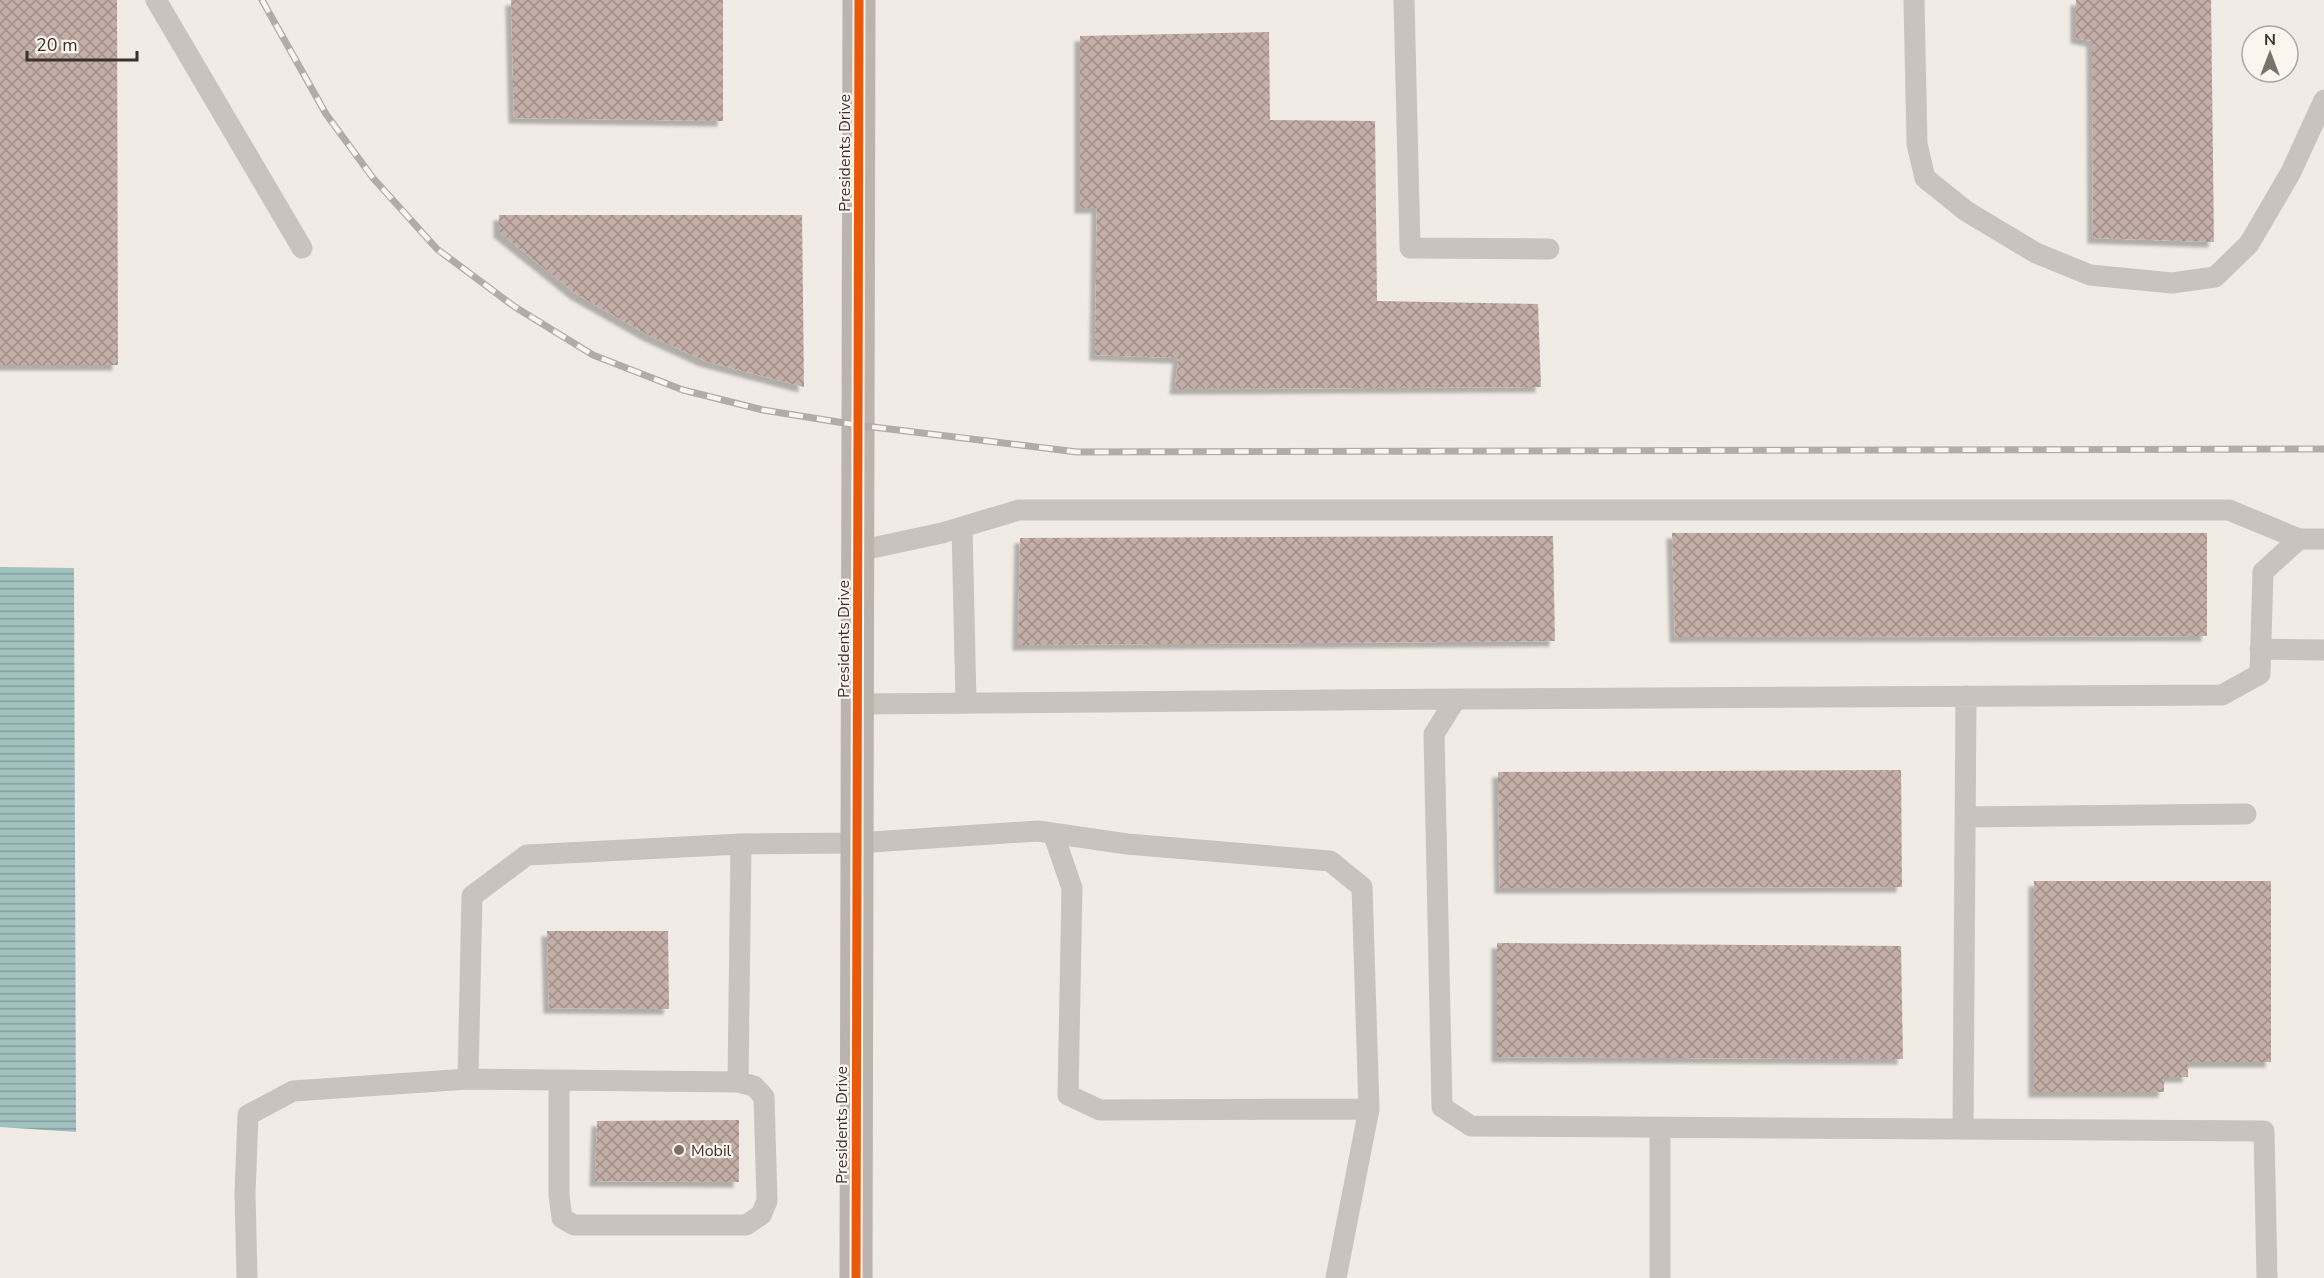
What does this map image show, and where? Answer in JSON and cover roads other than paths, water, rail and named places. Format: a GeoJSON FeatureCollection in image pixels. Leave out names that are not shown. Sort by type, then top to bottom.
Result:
{"type":"FeatureCollection","features":[{"type":"Feature","properties":{"kind":"street","name":"Presidents Drive"},"geometry":{"type":"LineString","coordinates":[[856,1278],[859,0]]}},
{"type":"Feature","properties":{"kind":"lane"},"geometry":{"type":"LineString","coordinates":[[156,0],[302,248]]}},
{"type":"Feature","properties":{"kind":"lane"},"geometry":{"type":"LineString","coordinates":[[1404,0],[1410,248],[1548,249]]}},
{"type":"Feature","properties":{"kind":"lane"},"geometry":{"type":"LineString","coordinates":[[1914,0],[1917,144],[1925,178],[1966,212],[2036,253],[2090,275],[2172,283],[2215,277],[2249,244],[2291,172],[2324,100]]}},
{"type":"Feature","properties":{"kind":"lane"},"geometry":{"type":"LineString","coordinates":[[858,551],[963,527],[1018,510],[2229,510],[2300,539],[2324,539]]}},
{"type":"Feature","properties":{"kind":"lane"},"geometry":{"type":"LineString","coordinates":[[963,527],[966,702]]}},
{"type":"Feature","properties":{"kind":"lane"},"geometry":{"type":"LineString","coordinates":[[858,704],[2222,694],[2260,674],[2263,572],[2300,539]]}},
{"type":"Feature","properties":{"kind":"lane"},"geometry":{"type":"LineString","coordinates":[[2260,649],[2324,650]]}},
{"type":"Feature","properties":{"kind":"lane"},"geometry":{"type":"LineString","coordinates":[[1963,1129],[1966,696]]}},
{"type":"Feature","properties":{"kind":"lane"},"geometry":{"type":"LineString","coordinates":[[1456,699],[1434,734],[1442,1107],[1471,1126],[2264,1131],[2267,1278]]}},
{"type":"Feature","properties":{"kind":"lane"},"geometry":{"type":"LineString","coordinates":[[1965,817],[2246,813]]}},
{"type":"Feature","properties":{"kind":"lane"},"geometry":{"type":"LineString","coordinates":[[468,1079],[472,896],[527,855],[741,844],[857,843],[1038,831],[1127,844],[1330,861],[1362,887],[1369,1109],[1336,1278]]}},
{"type":"Feature","properties":{"kind":"lane"},"geometry":{"type":"LineString","coordinates":[[1053,833],[1072,888],[1068,1095],[1100,1110],[1369,1109]]}},
{"type":"Feature","properties":{"kind":"lane"},"geometry":{"type":"LineString","coordinates":[[738,1082],[741,844]]}},
{"type":"Feature","properties":{"kind":"lane"},"geometry":{"type":"LineString","coordinates":[[247,1278],[245,1194],[248,1115],[293,1091],[468,1079],[559,1080],[738,1082],[754,1086],[765,1097],[767,1201],[761,1215],[746,1225],[574,1225],[562,1218],[559,1195],[559,1080]]}},
{"type":"Feature","properties":{"kind":"lane"},"geometry":{"type":"LineString","coordinates":[[1660,1128],[1660,1278]]}},
{"type":"Feature","properties":{"kind":"water"},"geometry":{"type":"Polygon","coordinates":[[[0,567],[74,568],[76,1132],[0,1127],[0,567]]]}},
{"type":"Feature","properties":{"kind":"railway"},"geometry":{"type":"LineString","coordinates":[[262,0],[326,114],[373,178],[437,249],[515,307],[593,355],[683,390],[763,410],[857,425],[1077,452],[2324,449]]}},
{"type":"Feature","properties":{"kind":"place","name":"Mobil"},"geometry":{"type":"Point","coordinates":[679,1150]}}]}
